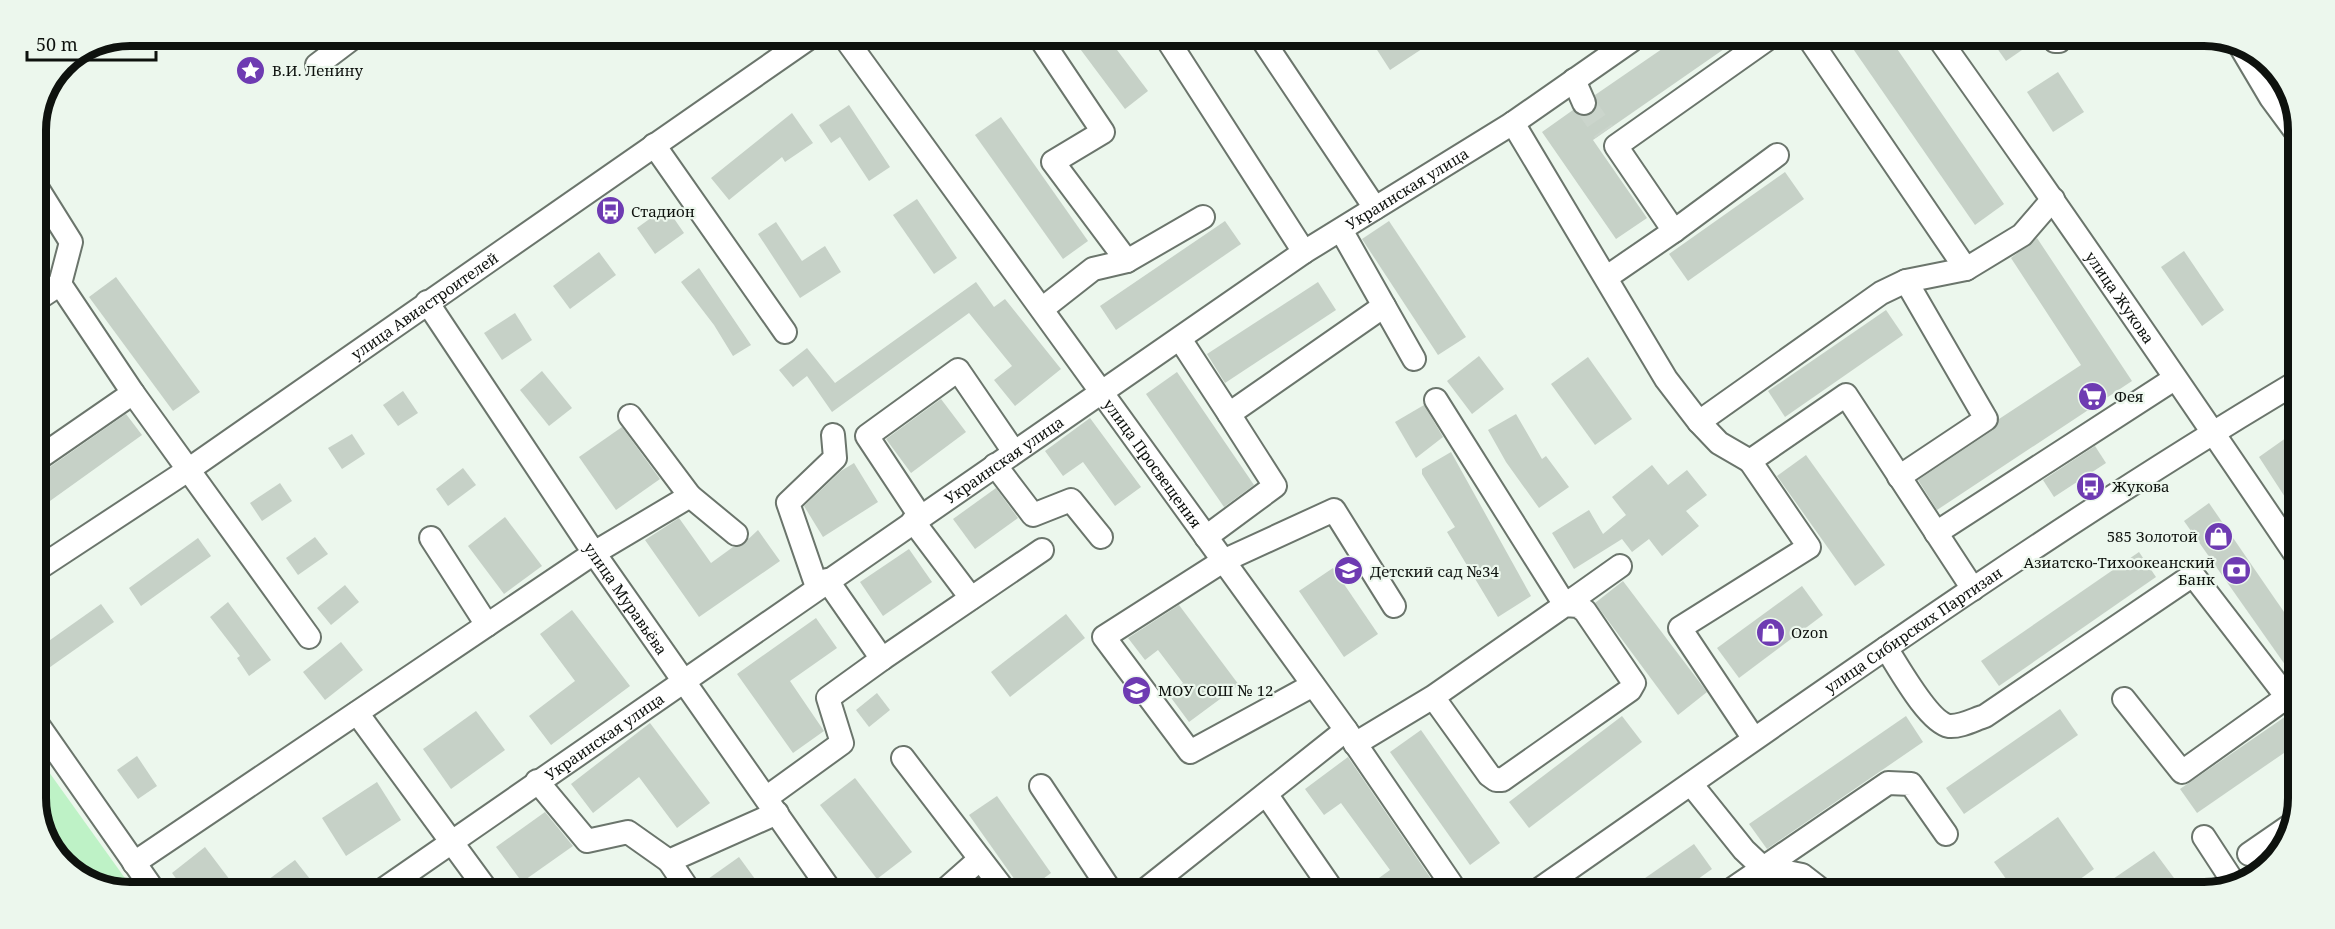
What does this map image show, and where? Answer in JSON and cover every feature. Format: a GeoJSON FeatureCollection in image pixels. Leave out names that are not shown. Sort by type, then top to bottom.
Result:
{"type":"FeatureCollection","features":[{"type":"Feature","properties":{"kind":"street"},"geometry":{"type":"LineString","coordinates":[[317,65],[341,47]]}},
{"type":"Feature","properties":{"kind":"street","name":"улица Авиастроителей"},"geometry":{"type":"LineString","coordinates":[[47,563],[188,470],[796,47]]}},
{"type":"Feature","properties":{"kind":"street","name":"улица Просвещения"},"geometry":{"type":"LineString","coordinates":[[852,47],[1313,685],[1450,882]]}},
{"type":"Feature","properties":{"kind":"street"},"geometry":{"type":"LineString","coordinates":[[1046,47],[1102,132],[1053,162],[1127,261]]}},
{"type":"Feature","properties":{"kind":"street"},"geometry":{"type":"LineString","coordinates":[[1172,47],[1305,252]]}},
{"type":"Feature","properties":{"kind":"street"},"geometry":{"type":"LineString","coordinates":[[1267,47],[1375,208]]}},
{"type":"Feature","properties":{"kind":"street","name":"Украинская улица"},"geometry":{"type":"LineString","coordinates":[[394,882],[917,518],[1305,252],[1513,123],[1622,47]]}},
{"type":"Feature","properties":{"kind":"street"},"geometry":{"type":"LineString","coordinates":[[1674,231],[1610,139],[1755,47]]}},
{"type":"Feature","properties":{"kind":"street"},"geometry":{"type":"LineString","coordinates":[[1815,47],[1966,269]]}},
{"type":"Feature","properties":{"kind":"street","name":"улица Жукова"},"geometry":{"type":"LineString","coordinates":[[1945,47],[2118,291],[2174,379],[2288,543]]}},
{"type":"Feature","properties":{"kind":"street"},"geometry":{"type":"LineString","coordinates":[[2247,58],[2288,121]]}},
{"type":"Feature","properties":{"kind":"street"},"geometry":{"type":"LineString","coordinates":[[1574,80],[1584,103]]}},
{"type":"Feature","properties":{"kind":"street"},"geometry":{"type":"LineString","coordinates":[[1513,123],[1666,379],[1699,422],[1719,443],[1750,461],[1809,548],[1680,628],[1752,736]]}},
{"type":"Feature","properties":{"kind":"street"},"geometry":{"type":"LineString","coordinates":[[654,145],[785,332]]}},
{"type":"Feature","properties":{"kind":"street"},"geometry":{"type":"LineString","coordinates":[[1607,277],[1777,155]]}},
{"type":"Feature","properties":{"kind":"street"},"geometry":{"type":"LineString","coordinates":[[1699,422],[1881,293],[1906,281],[1966,269],[2022,235],[2053,199]]}},
{"type":"Feature","properties":{"kind":"street"},"geometry":{"type":"LineString","coordinates":[[47,204],[71,242],[60,284],[47,293]]}},
{"type":"Feature","properties":{"kind":"street"},"geometry":{"type":"LineString","coordinates":[[1042,309],[1094,269],[1127,261],[1203,217]]}},
{"type":"Feature","properties":{"kind":"street"},"geometry":{"type":"LineString","coordinates":[[1341,230],[1414,359]]}},
{"type":"Feature","properties":{"kind":"street"},"geometry":{"type":"LineString","coordinates":[[1899,477],[1986,419],[1906,281]]}},
{"type":"Feature","properties":{"kind":"street"},"geometry":{"type":"LineString","coordinates":[[60,284],[133,393],[309,637]]}},
{"type":"Feature","properties":{"kind":"street","name":"улица Муравьёва"},"geometry":{"type":"LineString","coordinates":[[427,302],[594,553],[825,882]]}},
{"type":"Feature","properties":{"kind":"street"},"geometry":{"type":"LineString","coordinates":[[1229,414],[1384,306]]}},
{"type":"Feature","properties":{"kind":"street"},"geometry":{"type":"LineString","coordinates":[[1180,339],[1275,486],[1206,537]]}},
{"type":"Feature","properties":{"kind":"street"},"geometry":{"type":"LineString","coordinates":[[971,598],[917,518],[867,436],[958,370],[1014,452]]}},
{"type":"Feature","properties":{"kind":"street"},"geometry":{"type":"LineString","coordinates":[[1936,533],[2174,379]]}},
{"type":"Feature","properties":{"kind":"street","name":"улица Сибирских Партизан"},"geometry":{"type":"LineString","coordinates":[[1550,882],[1973,589],[2213,432],[2288,387]]}},
{"type":"Feature","properties":{"kind":"street"},"geometry":{"type":"LineString","coordinates":[[47,452],[133,393]]}},
{"type":"Feature","properties":{"kind":"street"},"geometry":{"type":"LineString","coordinates":[[1750,461],[1846,396],[1973,589]]}},
{"type":"Feature","properties":{"kind":"street"},"geometry":{"type":"LineString","coordinates":[[1436,400],[1565,605]]}},
{"type":"Feature","properties":{"kind":"street"},"geometry":{"type":"LineString","coordinates":[[630,416],[690,496],[736,534]]}},
{"type":"Feature","properties":{"kind":"street"},"geometry":{"type":"LineString","coordinates":[[833,435],[835,458],[788,503],[822,584],[882,659]]}},
{"type":"Feature","properties":{"kind":"street"},"geometry":{"type":"LineString","coordinates":[[995,465],[1033,515],[1071,500],[1101,537]]}},
{"type":"Feature","properties":{"kind":"street"},"geometry":{"type":"LineString","coordinates":[[134,863],[594,553],[690,496]]}},
{"type":"Feature","properties":{"kind":"street"},"geometry":{"type":"LineString","coordinates":[[1313,685],[1190,752],[1104,637],[1223,561],[1334,510],[1394,606]]}},
{"type":"Feature","properties":{"kind":"street"},"geometry":{"type":"LineString","coordinates":[[431,538],[487,625]]}},
{"type":"Feature","properties":{"kind":"street"},"geometry":{"type":"LineString","coordinates":[[669,861],[772,805],[842,743],[828,698],[1042,550]]}},
{"type":"Feature","properties":{"kind":"street"},"geometry":{"type":"LineString","coordinates":[[1155,882],[1266,794],[1350,737],[1433,697],[1620,567]]}},
{"type":"Feature","properties":{"kind":"street"},"geometry":{"type":"LineString","coordinates":[[1886,648],[1919,699],[1939,722],[1950,726],[1962,724],[1985,716],[2193,575],[2288,690]]}},
{"type":"Feature","properties":{"kind":"street"},"geometry":{"type":"LineString","coordinates":[[1433,697],[1489,775],[1496,780],[1502,780],[1630,690],[1634,683],[1585,611],[1578,606],[1565,605]]}},
{"type":"Feature","properties":{"kind":"street"},"geometry":{"type":"LineString","coordinates":[[2124,699],[2182,772],[2288,696]]}},
{"type":"Feature","properties":{"kind":"street"},"geometry":{"type":"LineString","coordinates":[[357,713],[481,882]]}},
{"type":"Feature","properties":{"kind":"street"},"geometry":{"type":"LineString","coordinates":[[47,738],[148,882]]}},
{"type":"Feature","properties":{"kind":"street"},"geometry":{"type":"LineString","coordinates":[[903,758],[998,882]]}},
{"type":"Feature","properties":{"kind":"street"},"geometry":{"type":"LineString","coordinates":[[537,781],[587,841],[628,832],[669,861],[683,882]]}},
{"type":"Feature","properties":{"kind":"street"},"geometry":{"type":"LineString","coordinates":[[1742,882],[1888,783],[1911,784],[1946,834]]}},
{"type":"Feature","properties":{"kind":"street"},"geometry":{"type":"LineString","coordinates":[[1691,784],[1744,850],[1762,867],[1802,875],[1811,882]]}},
{"type":"Feature","properties":{"kind":"street"},"geometry":{"type":"LineString","coordinates":[[1041,786],[1105,882]]}},
{"type":"Feature","properties":{"kind":"street"},"geometry":{"type":"LineString","coordinates":[[1266,794],[1327,882]]}},
{"type":"Feature","properties":{"kind":"street"},"geometry":{"type":"LineString","coordinates":[[2249,854],[2282,831]]}},
{"type":"Feature","properties":{"kind":"street"},"geometry":{"type":"LineString","coordinates":[[2204,837],[2231,878]]}},
{"type":"Feature","properties":{"kind":"street"},"geometry":{"type":"LineString","coordinates":[[954,882],[980,859]]}},
{"type":"Feature","properties":{"kind":"green space"},"geometry":{"type":"Polygon","coordinates":[[[47,769],[128,882],[103,878],[88,871],[64,850],[49,821],[47,769]]]}},
{"type":"Feature","properties":{"kind":"building"},"geometry":{"type":"Polygon","coordinates":[[[1079,47],[1115,47],[1148,91],[1125,109],[1079,47]]]}},
{"type":"Feature","properties":{"kind":"building"},"geometry":{"type":"Polygon","coordinates":[[[1375,47],[1425,47],[1390,70],[1375,47]]]}},
{"type":"Feature","properties":{"kind":"building"},"geometry":{"type":"Polygon","coordinates":[[[1665,47],[1727,47],[1593,140],[1647,218],[1616,239],[1542,132],[1573,110],[1582,116],[1590,115],[1597,105],[1595,95],[1665,47]]]}},
{"type":"Feature","properties":{"kind":"building"},"geometry":{"type":"Polygon","coordinates":[[[1852,47],[1896,47],[2004,204],[1975,225],[1852,47]]]}},
{"type":"Feature","properties":{"kind":"building"},"geometry":{"type":"Polygon","coordinates":[[[1996,47],[2026,47],[2006,61],[1996,47]]]}},
{"type":"Feature","properties":{"kind":"building"},"geometry":{"type":"Polygon","coordinates":[[[2058,72],[2084,112],[2053,132],[2027,92],[2058,72]]]}},
{"type":"Feature","properties":{"kind":"building"},"geometry":{"type":"Polygon","coordinates":[[[849,105],[890,167],[869,181],[840,137],[831,143],[819,125],[849,105]]]}},
{"type":"Feature","properties":{"kind":"building"},"geometry":{"type":"Polygon","coordinates":[[[792,113],[813,143],[785,162],[782,157],[729,200],[711,178],[792,113]]]}},
{"type":"Feature","properties":{"kind":"building"},"geometry":{"type":"Polygon","coordinates":[[[1001,117],[1088,241],[1063,259],[975,135],[1001,117]]]}},
{"type":"Feature","properties":{"kind":"building"},"geometry":{"type":"Polygon","coordinates":[[[1785,172],[1804,199],[1688,281],[1669,254],[1785,172]]]}},
{"type":"Feature","properties":{"kind":"building"},"geometry":{"type":"Polygon","coordinates":[[[917,199],[957,258],[934,274],[893,215],[917,199]]]}},
{"type":"Feature","properties":{"kind":"building"},"geometry":{"type":"Polygon","coordinates":[[[666,207],[684,233],[655,254],[637,228],[666,207]]]}},
{"type":"Feature","properties":{"kind":"building"},"geometry":{"type":"Polygon","coordinates":[[[1225,221],[1241,244],[1116,330],[1100,306],[1225,221]]]}},
{"type":"Feature","properties":{"kind":"building"},"geometry":{"type":"Polygon","coordinates":[[[1389,221],[1466,337],[1438,355],[1362,239],[1389,221]]]}},
{"type":"Feature","properties":{"kind":"building"},"geometry":{"type":"Polygon","coordinates":[[[776,222],[802,261],[825,246],[841,272],[800,298],[758,234],[776,222]]]}},
{"type":"Feature","properties":{"kind":"building"},"geometry":{"type":"Polygon","coordinates":[[[2037,238],[2132,381],[1937,510],[1918,480],[1993,430],[1999,419],[2081,365],[2011,258],[2037,238]]]}},
{"type":"Feature","properties":{"kind":"building"},"geometry":{"type":"Polygon","coordinates":[[[2184,251],[2224,310],[2202,326],[2161,267],[2184,251]]]}},
{"type":"Feature","properties":{"kind":"building"},"geometry":{"type":"Polygon","coordinates":[[[599,252],[616,275],[570,309],[553,286],[599,252]]]}},
{"type":"Feature","properties":{"kind":"building"},"geometry":{"type":"Polygon","coordinates":[[[699,268],[751,345],[733,356],[714,325],[681,282],[699,268]]]}},
{"type":"Feature","properties":{"kind":"building"},"geometry":{"type":"Polygon","coordinates":[[[116,277],[200,392],[173,411],[89,297],[116,277]]]}},
{"type":"Feature","properties":{"kind":"building"},"geometry":{"type":"Polygon","coordinates":[[[976,282],[994,307],[1005,299],[1061,369],[1015,406],[994,380],[1012,366],[969,313],[832,412],[807,376],[793,387],[779,370],[807,348],[835,383],[976,282]]]}},
{"type":"Feature","properties":{"kind":"building"},"geometry":{"type":"Polygon","coordinates":[[[1318,282],[1336,310],[1225,383],[1207,354],[1318,282]]]}},
{"type":"Feature","properties":{"kind":"building"},"geometry":{"type":"Polygon","coordinates":[[[1886,310],[1903,335],[1785,417],[1768,391],[1886,310]]]}},
{"type":"Feature","properties":{"kind":"building"},"geometry":{"type":"Polygon","coordinates":[[[515,313],[532,340],[502,360],[484,333],[515,313]]]}},
{"type":"Feature","properties":{"kind":"building"},"geometry":{"type":"Polygon","coordinates":[[[1479,356],[1504,389],[1472,414],[1447,381],[1479,356]]]}},
{"type":"Feature","properties":{"kind":"building"},"geometry":{"type":"Polygon","coordinates":[[[1588,357],[1632,419],[1595,445],[1551,384],[1588,357]]]}},
{"type":"Feature","properties":{"kind":"building"},"geometry":{"type":"Polygon","coordinates":[[[542,371],[572,408],[549,426],[520,390],[542,371]]]}},
{"type":"Feature","properties":{"kind":"building"},"geometry":{"type":"Polygon","coordinates":[[[1177,372],[1254,485],[1224,507],[1146,394],[1177,372]]]}},
{"type":"Feature","properties":{"kind":"building"},"geometry":{"type":"Polygon","coordinates":[[[403,391],[418,413],[398,426],[383,405],[403,391]]]}},
{"type":"Feature","properties":{"kind":"building"},"geometry":{"type":"Polygon","coordinates":[[[941,399],[966,432],[911,473],[886,439],[941,399]]]}},
{"type":"Feature","properties":{"kind":"building"},"geometry":{"type":"Polygon","coordinates":[[[1424,405],[1443,437],[1416,458],[1395,422],[1424,405]]]}},
{"type":"Feature","properties":{"kind":"building"},"geometry":{"type":"Polygon","coordinates":[[[126,414],[142,435],[47,503],[47,469],[126,414]]]}},
{"type":"Feature","properties":{"kind":"building"},"geometry":{"type":"Polygon","coordinates":[[[1516,414],[1542,459],[1546,456],[1569,487],[1539,508],[1506,462],[1488,430],[1516,414]]]}},
{"type":"Feature","properties":{"kind":"building"},"geometry":{"type":"Polygon","coordinates":[[[1090,418],[1141,487],[1115,506],[1083,462],[1063,476],[1045,451],[1090,418]]]}},
{"type":"Feature","properties":{"kind":"building"},"geometry":{"type":"Polygon","coordinates":[[[622,427],[660,479],[616,510],[579,457],[622,427]]]}},
{"type":"Feature","properties":{"kind":"building"},"geometry":{"type":"Polygon","coordinates":[[[352,434],[365,454],[342,469],[328,448],[352,434]]]}},
{"type":"Feature","properties":{"kind":"building"},"geometry":{"type":"Polygon","coordinates":[[[2288,436],[2288,502],[2259,457],[2288,436]]]}},
{"type":"Feature","properties":{"kind":"building"},"geometry":{"type":"Polygon","coordinates":[[[2095,446],[2106,463],[2054,497],[2043,480],[2095,446]]]}},
{"type":"Feature","properties":{"kind":"building"},"geometry":{"type":"Polygon","coordinates":[[[1451,452],[1531,596],[1498,617],[1447,532],[1455,527],[1422,474],[1422,469],[1451,452]]]}},
{"type":"Feature","properties":{"kind":"building"},"geometry":{"type":"Polygon","coordinates":[[[1806,455],[1885,565],[1855,586],[1777,476],[1806,455]]]}},
{"type":"Feature","properties":{"kind":"building"},"geometry":{"type":"Polygon","coordinates":[[[854,463],[878,502],[823,537],[804,506],[841,471],[854,463]]]}},
{"type":"Feature","properties":{"kind":"building"},"geometry":{"type":"Polygon","coordinates":[[[1652,465],[1668,485],[1687,470],[1707,495],[1686,511],[1699,526],[1662,556],[1649,539],[1632,552],[1622,539],[1574,569],[1552,533],[1589,510],[1603,534],[1626,515],[1612,497],[1652,465]]]}},
{"type":"Feature","properties":{"kind":"building"},"geometry":{"type":"Polygon","coordinates":[[[463,468],[476,485],[448,506],[436,489],[463,468]]]}},
{"type":"Feature","properties":{"kind":"building"},"geometry":{"type":"Polygon","coordinates":[[[280,483],[292,501],[262,521],[250,503],[280,483]]]}},
{"type":"Feature","properties":{"kind":"building"},"geometry":{"type":"Polygon","coordinates":[[[996,488],[1018,518],[975,549],[953,519],[996,488]]]}},
{"type":"Feature","properties":{"kind":"building"},"geometry":{"type":"Polygon","coordinates":[[[2209,503],[2288,618],[2288,669],[2184,521],[2209,503]]]}},
{"type":"Feature","properties":{"kind":"building"},"geometry":{"type":"Polygon","coordinates":[[[505,517],[542,566],[504,594],[468,546],[505,517]]]}},
{"type":"Feature","properties":{"kind":"building"},"geometry":{"type":"Polygon","coordinates":[[[679,518],[711,563],[733,547],[741,546],[758,530],[780,561],[699,617],[645,540],[679,518]]]}},
{"type":"Feature","properties":{"kind":"building"},"geometry":{"type":"Polygon","coordinates":[[[315,537],[328,554],[298,575],[286,558],[315,537]]]}},
{"type":"Feature","properties":{"kind":"building"},"geometry":{"type":"Polygon","coordinates":[[[198,538],[211,556],[141,606],[129,588],[198,538]]]}},
{"type":"Feature","properties":{"kind":"building"},"geometry":{"type":"Polygon","coordinates":[[[909,549],[932,582],[883,616],[860,582],[909,549]]]}},
{"type":"Feature","properties":{"kind":"building"},"geometry":{"type":"Polygon","coordinates":[[[2139,552],[2156,577],[1999,686],[1981,661],[2139,552]]]}},
{"type":"Feature","properties":{"kind":"building","name":"Детский сад №34"},"geometry":{"type":"Polygon","coordinates":[[[1333,568],[1378,634],[1344,657],[1299,591],[1333,568]]]}},
{"type":"Feature","properties":{"kind":"building"},"geometry":{"type":"Polygon","coordinates":[[[1623,581],[1707,692],[1678,715],[1595,603],[1623,581]]]}},
{"type":"Feature","properties":{"kind":"building"},"geometry":{"type":"Polygon","coordinates":[[[345,585],[359,602],[331,625],[317,608],[345,585]]]}},
{"type":"Feature","properties":{"kind":"building"},"geometry":{"type":"Polygon","coordinates":[[[1802,586],[1823,615],[1739,678],[1717,648],[1802,586]]]}},
{"type":"Feature","properties":{"kind":"building"},"geometry":{"type":"Polygon","coordinates":[[[228,602],[271,660],[249,676],[237,658],[240,656],[210,617],[228,602]]]}},
{"type":"Feature","properties":{"kind":"building"},"geometry":{"type":"Polygon","coordinates":[[[101,604],[114,622],[47,669],[47,642],[101,604]]]}},
{"type":"Feature","properties":{"kind":"building","name":"МОУ СОШ № 12"},"geometry":{"type":"Polygon","coordinates":[[[1179,605],[1239,685],[1189,722],[1169,695],[1183,683],[1158,650],[1145,660],[1128,638],[1179,605]]]}},
{"type":"Feature","properties":{"kind":"building"},"geometry":{"type":"Polygon","coordinates":[[[572,610],[630,686],[551,745],[529,716],[575,681],[540,634],[572,610]]]}},
{"type":"Feature","properties":{"kind":"building"},"geometry":{"type":"Polygon","coordinates":[[[1066,614],[1085,638],[1010,697],[991,672],[1066,614]]]}},
{"type":"Feature","properties":{"kind":"building"},"geometry":{"type":"Polygon","coordinates":[[[816,618],[837,648],[790,681],[824,731],[793,753],[737,674],[816,618]]]}},
{"type":"Feature","properties":{"kind":"building"},"geometry":{"type":"Polygon","coordinates":[[[341,642],[363,670],[325,700],[303,672],[341,642]]]}},
{"type":"Feature","properties":{"kind":"building"},"geometry":{"type":"Polygon","coordinates":[[[877,693],[890,710],[869,727],[856,710],[877,693]]]}},
{"type":"Feature","properties":{"kind":"building"},"geometry":{"type":"Polygon","coordinates":[[[2060,709],[2078,735],[1964,814],[1946,788],[2060,709]]]}},
{"type":"Feature","properties":{"kind":"building"},"geometry":{"type":"Polygon","coordinates":[[[476,711],[505,750],[451,789],[423,749],[476,711]]]}},
{"type":"Feature","properties":{"kind":"building"},"geometry":{"type":"Polygon","coordinates":[[[2288,715],[2288,750],[2197,813],[2180,789],[2288,715]]]}},
{"type":"Feature","properties":{"kind":"building"},"geometry":{"type":"Polygon","coordinates":[[[1622,716],[1642,742],[1529,828],[1509,802],[1622,716]]]}},
{"type":"Feature","properties":{"kind":"building"},"geometry":{"type":"Polygon","coordinates":[[[1906,716],[1923,742],[1767,849],[1749,824],[1906,716]]]}},
{"type":"Feature","properties":{"kind":"building"},"geometry":{"type":"Polygon","coordinates":[[[650,723],[710,803],[677,828],[639,777],[593,813],[571,784],[650,723]]]}},
{"type":"Feature","properties":{"kind":"building"},"geometry":{"type":"Polygon","coordinates":[[[1421,730],[1500,843],[1470,865],[1390,752],[1421,730]]]}},
{"type":"Feature","properties":{"kind":"building"},"geometry":{"type":"Polygon","coordinates":[[[137,756],[157,786],[138,799],[117,770],[137,756]]]}},
{"type":"Feature","properties":{"kind":"building"},"geometry":{"type":"Polygon","coordinates":[[[1348,757],[1433,882],[1373,882],[1390,870],[1341,803],[1324,815],[1305,789],[1348,757]]]}},
{"type":"Feature","properties":{"kind":"building"},"geometry":{"type":"Polygon","coordinates":[[[855,778],[912,852],[877,879],[820,805],[855,778]]]}},
{"type":"Feature","properties":{"kind":"building"},"geometry":{"type":"Polygon","coordinates":[[[377,782],[401,820],[346,856],[322,818],[377,782]]]}},
{"type":"Feature","properties":{"kind":"building"},"geometry":{"type":"Polygon","coordinates":[[[997,796],[1051,873],[1039,882],[1016,882],[969,815],[997,796]]]}},
{"type":"Feature","properties":{"kind":"building"},"geometry":{"type":"Polygon","coordinates":[[[545,812],[573,846],[522,882],[496,847],[545,812]]]}},
{"type":"Feature","properties":{"kind":"building"},"geometry":{"type":"Polygon","coordinates":[[[2058,817],[2094,869],[2076,882],[2008,882],[1994,862],[2058,817]]]}},
{"type":"Feature","properties":{"kind":"building"},"geometry":{"type":"Polygon","coordinates":[[[1694,844],[1712,869],[1694,882],[1639,882],[1694,844]]]}},
{"type":"Feature","properties":{"kind":"building"},"geometry":{"type":"Polygon","coordinates":[[[205,847],[231,882],[179,882],[172,873],[205,847]]]}},
{"type":"Feature","properties":{"kind":"building"},"geometry":{"type":"Polygon","coordinates":[[[2154,851],[2174,878],[2168,882],[2110,881],[2154,851]]]}},
{"type":"Feature","properties":{"kind":"building"},"geometry":{"type":"Polygon","coordinates":[[[739,857],[757,882],[710,882],[708,879],[739,857]]]}},
{"type":"Feature","properties":{"kind":"building"},"geometry":{"type":"Polygon","coordinates":[[[295,860],[312,882],[265,882],[295,860]]]}},
{"type":"Feature","properties":{"kind":"tunnel"},"geometry":{"type":"LineString","coordinates":[[1584,103],[1604,132]]}},
{"type":"Feature","properties":{"kind":"place","name":"В.И. Ленину"},"geometry":{"type":"Point","coordinates":[251,70]}},
{"type":"Feature","properties":{"kind":"place","name":"Стадион"},"geometry":{"type":"Point","coordinates":[610,211]}},
{"type":"Feature","properties":{"kind":"place","name":"Фея"},"geometry":{"type":"Point","coordinates":[2093,396]}},
{"type":"Feature","properties":{"kind":"place","name":"Жукова"},"geometry":{"type":"Point","coordinates":[2091,486]}},
{"type":"Feature","properties":{"kind":"place","name":"585 Золотой"},"geometry":{"type":"Point","coordinates":[2219,536]}},
{"type":"Feature","properties":{"kind":"place","name":"Детский сад №34"},"geometry":{"type":"Point","coordinates":[1349,571]}},
{"type":"Feature","properties":{"kind":"place","name":"Азиатско-Тихоокеанский Банк"},"geometry":{"type":"Point","coordinates":[2236,571]}},
{"type":"Feature","properties":{"kind":"place","name":"Ozon"},"geometry":{"type":"Point","coordinates":[1770,632]}},
{"type":"Feature","properties":{"kind":"place","name":"МОУ СОШ № 12"},"geometry":{"type":"Point","coordinates":[1137,690]}}]}
